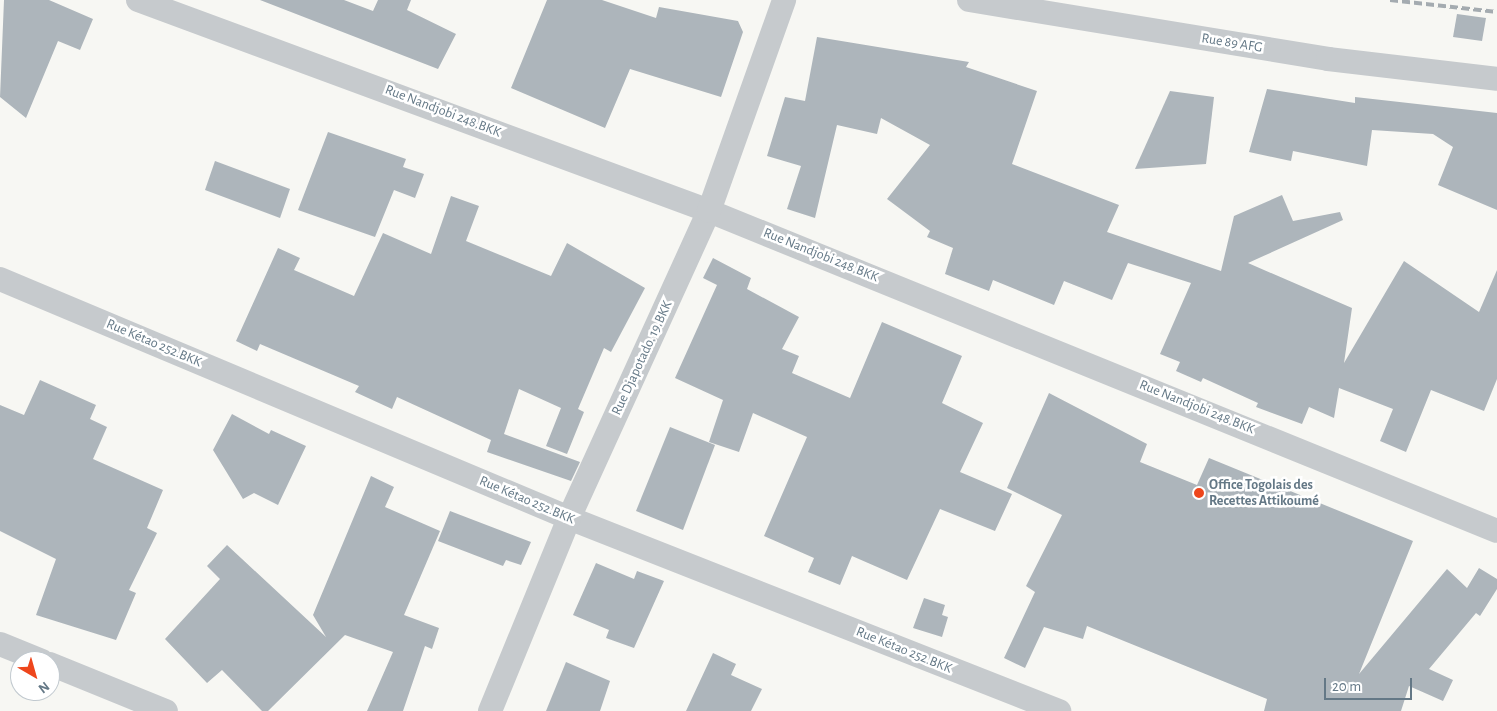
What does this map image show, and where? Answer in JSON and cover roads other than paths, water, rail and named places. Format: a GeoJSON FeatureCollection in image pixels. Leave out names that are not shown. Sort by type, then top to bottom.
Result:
{"type":"FeatureCollection","features":[{"type":"Feature","properties":{"kind":"street","name":"Rue Nandjobi 248.BKK"},"geometry":{"type":"LineString","coordinates":[[138,0],[710,211],[1497,531]]}},
{"type":"Feature","properties":{"kind":"street","name":"Rue Djapotado. 19.BKK"},"geometry":{"type":"LineString","coordinates":[[490,711],[569,518],[710,211],[784,0]]}},
{"type":"Feature","properties":{"kind":"street","name":"Rue 89 AFG"},"geometry":{"type":"LineString","coordinates":[[969,0],[1328,58],[1497,79]]}},
{"type":"Feature","properties":{"kind":"street","name":"Rue Kétao 252.BKK"},"geometry":{"type":"LineString","coordinates":[[0,279],[569,518],[1059,711]]}},
{"type":"Feature","properties":{"kind":"street"},"geometry":{"type":"LineString","coordinates":[[0,644],[17,651]]}},
{"type":"Feature","properties":{"kind":"street"},"geometry":{"type":"LineString","coordinates":[[60,668],[166,711]]}},
{"type":"Feature","properties":{"kind":"railway"},"geometry":{"type":"LineString","coordinates":[[1390,0],[1497,12]]}},
{"type":"Feature","properties":{"kind":"place","name":"Office Togolais des Recettes Attikoumé"},"geometry":{"type":"Point","coordinates":[1199,493]}}]}
